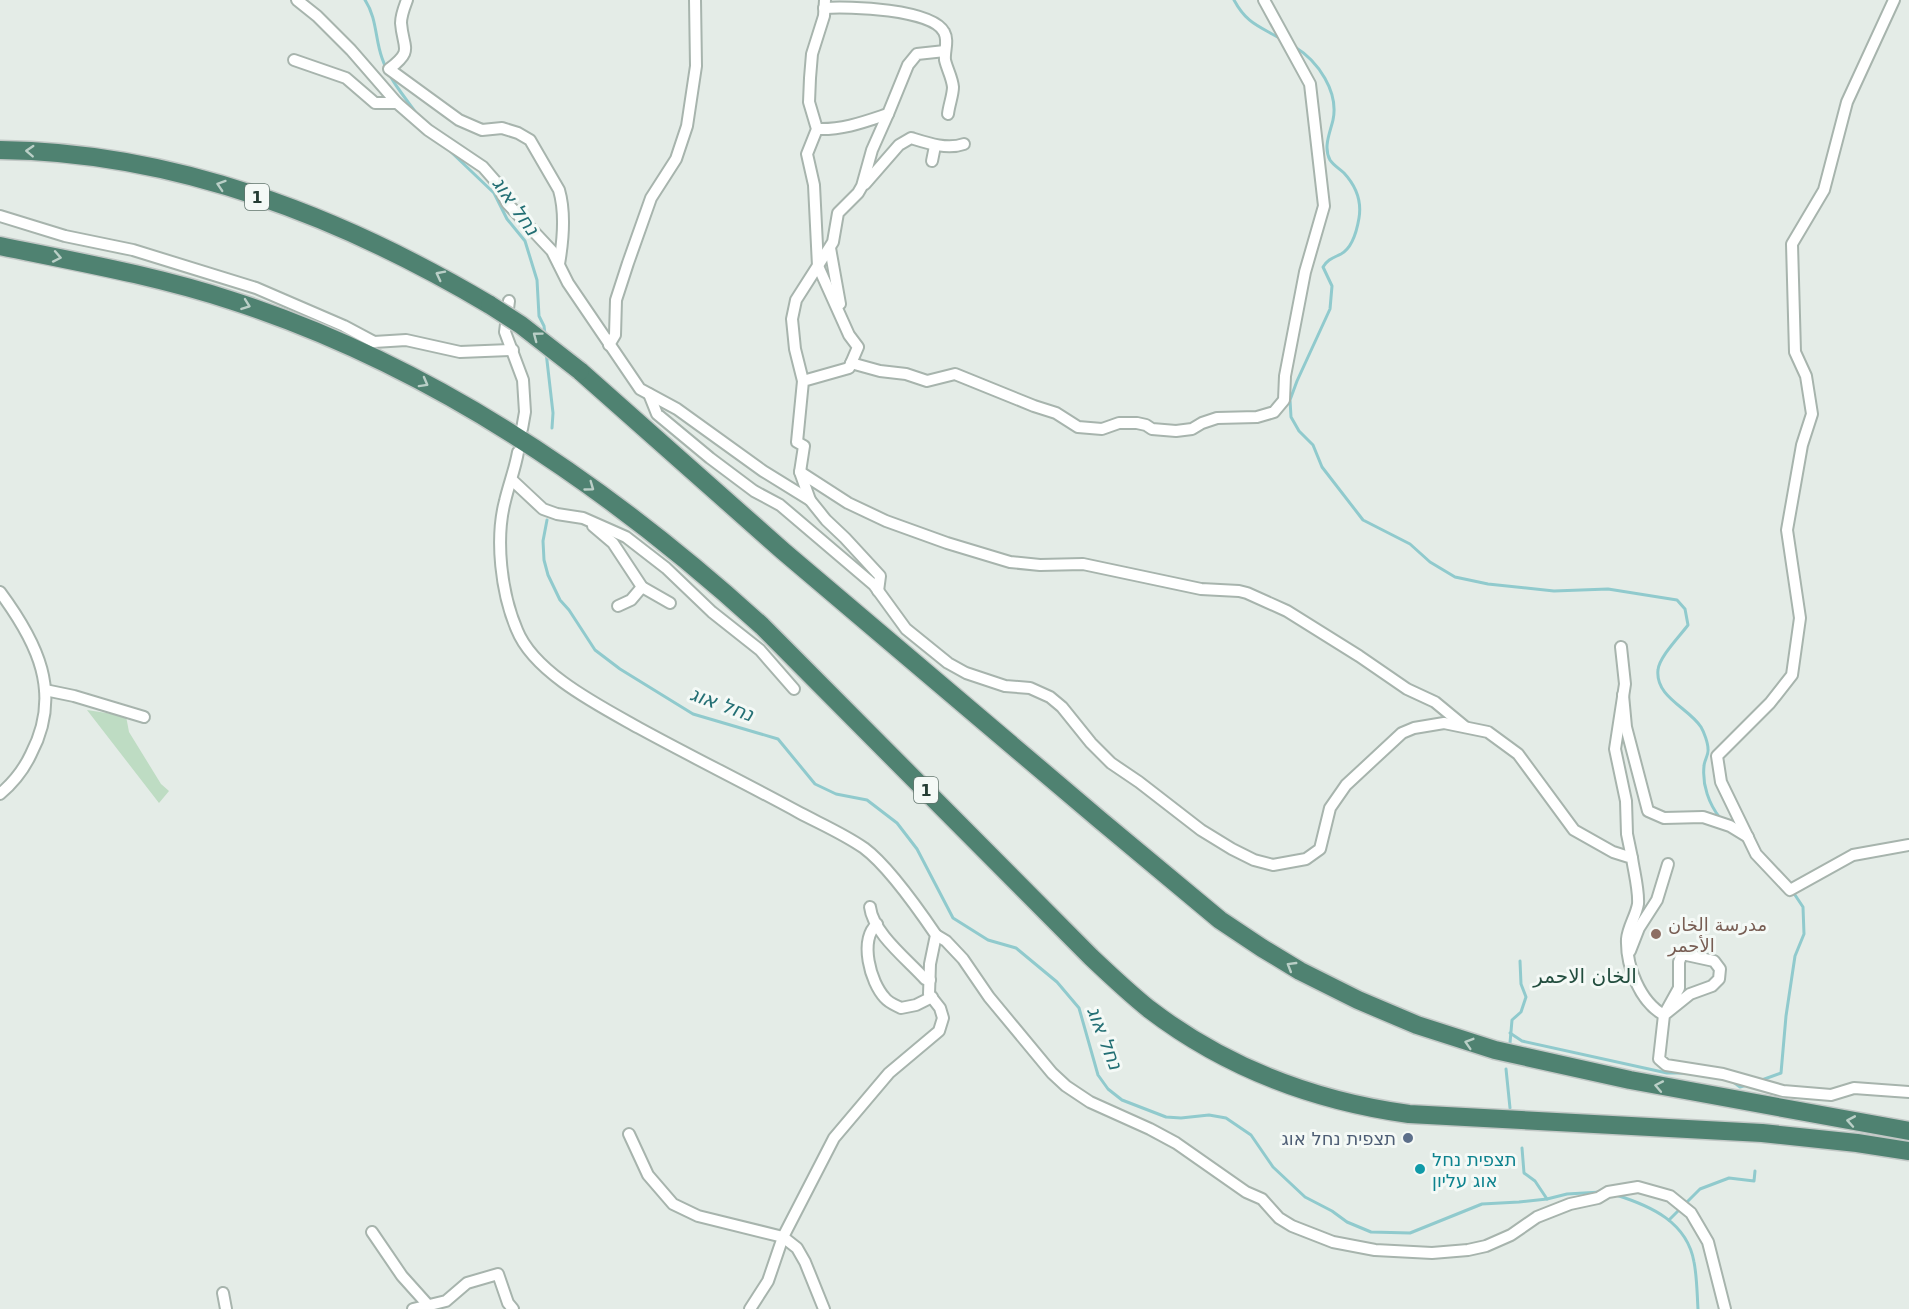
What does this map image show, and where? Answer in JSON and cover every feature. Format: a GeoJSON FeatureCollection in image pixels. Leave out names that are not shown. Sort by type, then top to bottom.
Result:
{"type":"FeatureCollection","features":[{"type":"Feature","properties":{"kind":"highway","name":"1"},"geometry":{"type":"LineString","coordinates":[[2,149],[55,152],[116,160],[215,183],[283,205],[357,235],[449,280],[490,305],[521,325],[580,371],[801,566],[1220,920],[1300,971],[1358,1000],[1418,1025],[1495,1050],[1630,1080],[1909,1131]]}},
{"type":"Feature","properties":{"kind":"highway","name":"1"},"geometry":{"type":"LineString","coordinates":[[0,246],[150,276],[234,301],[305,327],[404,372],[470,409],[567,470],[664,542],[762,626],[1071,938],[1126,989],[1149,1009],[1182,1032],[1236,1063],[1321,1096],[1374,1109],[1525,1121],[1762,1133],[1909,1151]]}},
{"type":"Feature","properties":{"kind":"street"},"geometry":{"type":"LineString","coordinates":[[297,0],[351,50],[397,103],[428,130],[483,166],[497,183],[507,203],[552,251],[568,283],[640,388],[677,409],[763,471],[810,500]]}},
{"type":"Feature","properties":{"kind":"street"},"geometry":{"type":"LineString","coordinates":[[407,0],[401,16],[406,47],[401,60],[389,69],[459,120],[482,130],[502,128],[530,140],[561,197],[563,237],[559,264]]}},
{"type":"Feature","properties":{"kind":"street"},"geometry":{"type":"LineString","coordinates":[[609,345],[615,335],[616,300],[651,198],[664,174],[676,159],[687,126],[696,66],[695,0]]}},
{"type":"Feature","properties":{"kind":"street"},"geometry":{"type":"LineString","coordinates":[[851,363],[880,371],[906,374],[927,381],[955,374],[1056,413],[1078,427],[1102,429],[1119,423],[1137,423],[1152,429],[1176,431],[1192,429],[1216,418],[1257,417],[1274,412],[1284,400],[1285,376],[1305,272],[1323,206],[1311,84],[1264,0]]}},
{"type":"Feature","properties":{"kind":"street"},"geometry":{"type":"LineString","coordinates":[[1894,0],[1847,102],[1824,190],[1792,244],[1795,352],[1806,376],[1812,414],[1802,446],[1787,530],[1800,618],[1792,675],[1770,703],[1718,756],[1721,782],[1756,854],[1790,890],[1853,855],[1909,844]]}},
{"type":"Feature","properties":{"kind":"street"},"geometry":{"type":"LineString","coordinates":[[803,381],[849,368],[858,347],[849,335],[818,266],[814,185],[807,154],[817,129],[809,102],[810,78],[812,54],[824,16],[825,4],[921,17],[934,22],[944,32],[946,44],[945,60],[953,90],[948,114]]}},
{"type":"Feature","properties":{"kind":"street"},"geometry":{"type":"LineString","coordinates":[[878,591],[880,576],[810,500],[800,472],[804,446],[797,442],[803,381],[795,349],[792,319],[796,300],[834,242],[838,213],[858,194],[862,186],[872,150],[908,65],[917,54],[945,51]]}},
{"type":"Feature","properties":{"kind":"street"},"geometry":{"type":"LineString","coordinates":[[294,60],[346,78],[375,103],[397,103]]}},
{"type":"Feature","properties":{"kind":"street"},"geometry":{"type":"LineString","coordinates":[[817,129],[835,130],[888,114]]}},
{"type":"Feature","properties":{"kind":"street"},"geometry":{"type":"LineString","coordinates":[[862,186],[899,145],[911,138],[935,146],[956,147],[964,144]]}},
{"type":"Feature","properties":{"kind":"street"},"geometry":{"type":"LineString","coordinates":[[932,161],[935,146]]}},
{"type":"Feature","properties":{"kind":"street"},"geometry":{"type":"LineString","coordinates":[[0,216],[64,236],[133,250],[256,288],[375,342],[406,340],[460,352],[513,350]]}},
{"type":"Feature","properties":{"kind":"street"},"geometry":{"type":"LineString","coordinates":[[830,248],[842,316]]}},
{"type":"Feature","properties":{"kind":"street"},"geometry":{"type":"LineString","coordinates":[[509,301],[505,332],[523,380],[525,412],[522,429]]}},
{"type":"Feature","properties":{"kind":"street"},"geometry":{"type":"LineString","coordinates":[[649,394],[657,414],[754,491],[780,505],[874,585],[906,629],[948,663],[966,673],[1005,686],[1030,688],[1050,697],[1062,707],[1091,743],[1111,763],[1201,830],[1247,856],[1273,865],[1306,859],[1320,849],[1330,808],[1339,793],[1388,744],[1402,733],[1432,724],[1444,723],[1488,732],[1518,753],[1574,830],[1613,852],[1632,858]]}},
{"type":"Feature","properties":{"kind":"street"},"geometry":{"type":"LineString","coordinates":[[518,452],[504,502],[499,551],[517,632],[531,652],[560,680],[600,706],[678,750],[744,782],[865,848],[919,910],[936,935],[946,941],[963,959],[988,997],[1052,1073],[1066,1086],[1100,1107],[1150,1128],[1169,1139],[1246,1192],[1262,1199],[1279,1218],[1292,1226],[1333,1242],[1375,1250],[1432,1253],[1468,1250],[1485,1246],[1511,1235],[1537,1217],[1570,1204],[1598,1198],[1608,1192],[1638,1187],[1670,1196],[1692,1213],[1708,1242],[1725,1309]]}},
{"type":"Feature","properties":{"kind":"street"},"geometry":{"type":"LineString","coordinates":[[800,472],[848,503],[886,521],[1010,562],[1040,565],[1083,564],[1201,589],[1248,593],[1287,611],[1407,689],[1435,702],[1464,726]]}},
{"type":"Feature","properties":{"kind":"street"},"geometry":{"type":"LineString","coordinates":[[512,480],[543,509],[557,514],[584,518],[626,537],[666,568],[712,612],[760,650],[794,689]]}},
{"type":"Feature","properties":{"kind":"street"},"geometry":{"type":"LineString","coordinates":[[584,518],[613,543],[642,587],[670,603]]}},
{"type":"Feature","properties":{"kind":"street"},"geometry":{"type":"LineString","coordinates":[[618,606],[631,600],[642,587]]}},
{"type":"Feature","properties":{"kind":"street"},"geometry":{"type":"LineString","coordinates":[[0,592],[31,640],[45,676],[44,720],[37,744],[16,777],[0,794]]}},
{"type":"Feature","properties":{"kind":"street"},"geometry":{"type":"LineString","coordinates":[[1621,647],[1625,684],[1616,749],[1626,801],[1627,834],[1638,903],[1627,938],[1628,955],[1638,990],[1653,1009],[1664,1015]]}},
{"type":"Feature","properties":{"kind":"street"},"geometry":{"type":"LineString","coordinates":[[45,690],[74,696],[144,717]]}},
{"type":"Feature","properties":{"kind":"street"},"geometry":{"type":"LineString","coordinates":[[1623,696],[1626,727],[1648,811],[1664,818],[1703,817],[1730,826],[1748,837]]}},
{"type":"Feature","properties":{"kind":"street"},"geometry":{"type":"LineString","coordinates":[[1628,955],[1639,928],[1657,900],[1668,864]]}},
{"type":"Feature","properties":{"kind":"street"},"geometry":{"type":"LineString","coordinates":[[870,908],[871,915],[891,944],[925,979],[930,980]]}},
{"type":"Feature","properties":{"kind":"street"},"geometry":{"type":"LineString","coordinates":[[877,924],[871,930],[868,939],[868,962],[873,978],[884,998],[901,1008],[916,1005],[932,997]]}},
{"type":"Feature","properties":{"kind":"street"},"geometry":{"type":"LineString","coordinates":[[750,1309],[768,1281],[783,1237],[834,1138],[889,1073],[939,1031],[943,1018],[940,1008],[929,994],[930,964],[936,935]]}},
{"type":"Feature","properties":{"kind":"street"},"geometry":{"type":"LineString","coordinates":[[1664,1015],[1690,994],[1712,986],[1719,979],[1720,969],[1714,962],[1683,954],[1679,962],[1679,988],[1664,1015],[1659,1059],[1666,1065],[1723,1074],[1783,1091],[1831,1095],[1854,1088],[1909,1092]]}},
{"type":"Feature","properties":{"kind":"street"},"geometry":{"type":"LineString","coordinates":[[629,1134],[648,1175],[673,1204],[698,1216],[783,1237],[797,1248],[824,1309]]}},
{"type":"Feature","properties":{"kind":"street"},"geometry":{"type":"LineString","coordinates":[[372,1232],[402,1276],[428,1305]]}},
{"type":"Feature","properties":{"kind":"street"},"geometry":{"type":"LineString","coordinates":[[413,1309],[446,1301],[467,1283],[498,1274],[508,1304],[513,1309]]}},
{"type":"Feature","properties":{"kind":"street"},"geometry":{"type":"LineString","coordinates":[[223,1293],[226,1309]]}},
{"type":"Feature","properties":{"kind":"green space"},"geometry":{"type":"Polygon","coordinates":[[[87,710],[126,716],[129,732],[161,784],[169,791],[159,803],[87,710]]]}},
{"type":"Feature","properties":{"kind":"waterway","name":"נחל אוג"},"geometry":{"type":"LineString","coordinates":[[365,0],[372,14],[385,66],[417,114]]}},
{"type":"Feature","properties":{"kind":"waterway"},"geometry":{"type":"LineString","coordinates":[[1234,0],[1249,19],[1281,39]]}},
{"type":"Feature","properties":{"kind":"waterway"},"geometry":{"type":"LineString","coordinates":[[1295,47],[1319,69],[1330,88],[1334,109],[1328,140],[1328,155],[1331,162],[1344,173],[1355,188],[1360,211],[1355,233],[1348,248],[1329,260],[1323,267],[1332,286],[1330,309],[1290,400],[1291,417],[1299,431],[1313,445],[1322,467],[1363,520],[1410,544],[1430,562],[1455,577],[1488,584],[1554,591],[1608,589],[1677,600],[1685,609],[1688,625],[1662,659],[1658,679],[1667,695],[1701,727],[1708,751],[1704,766],[1705,787],[1720,818]]}},
{"type":"Feature","properties":{"kind":"waterway","name":"נחל אוג"},"geometry":{"type":"LineString","coordinates":[[449,150],[494,193],[507,219],[525,241],[537,280],[539,316],[545,334]]}},
{"type":"Feature","properties":{"kind":"waterway","name":"נחל אוג"},"geometry":{"type":"LineString","coordinates":[[546,352],[553,413],[552,428]]}},
{"type":"Feature","properties":{"kind":"waterway","name":"נחל אוג"},"geometry":{"type":"LineString","coordinates":[[547,520],[543,541],[548,575],[560,600],[595,650],[620,669],[693,714],[778,739],[815,784],[836,794],[867,800],[897,823],[917,849],[953,918],[988,940],[1016,948],[1057,982],[1079,1008],[1098,1075],[1108,1089],[1122,1100],[1166,1117],[1209,1115],[1226,1118],[1251,1135],[1273,1167],[1305,1197],[1347,1222],[1371,1232],[1410,1233],[1482,1204],[1601,1192]]}},
{"type":"Feature","properties":{"kind":"waterway"},"geometry":{"type":"LineString","coordinates":[[1759,1081],[1781,1073],[1786,1016],[1795,956],[1804,934],[1803,907],[1793,892]]}},
{"type":"Feature","properties":{"kind":"waterway"},"geometry":{"type":"LineString","coordinates":[[1510,1043],[1512,1020],[1521,1012],[1526,997],[1521,984],[1520,961]]}},
{"type":"Feature","properties":{"kind":"waterway"},"geometry":{"type":"LineString","coordinates":[[1510,1033],[1522,1041],[1667,1073],[1682,1073]]}},
{"type":"Feature","properties":{"kind":"waterway"},"geometry":{"type":"LineString","coordinates":[[1506,1069],[1510,1108]]}},
{"type":"Feature","properties":{"kind":"waterway"},"geometry":{"type":"LineString","coordinates":[[1732,1081],[1740,1087],[1747,1085]]}},
{"type":"Feature","properties":{"kind":"waterway"},"geometry":{"type":"LineString","coordinates":[[1522,1148],[1524,1173],[1535,1181],[1547,1199]]}},
{"type":"Feature","properties":{"kind":"waterway"},"geometry":{"type":"LineString","coordinates":[[1669,1220],[1700,1189],[1729,1178],[1754,1181],[1755,1171]]}},
{"type":"Feature","properties":{"kind":"waterway","name":"נחל אוג"},"geometry":{"type":"LineString","coordinates":[[1616,1195],[1654,1210],[1666,1218],[1684,1236],[1694,1262],[1698,1309]]}},
{"type":"Feature","properties":{"kind":"place","name":"مدرسة الخان الأحمر"},"geometry":{"type":"Point","coordinates":[1656,934]}},
{"type":"Feature","properties":{"kind":"place","name":"תצפית נחל אוג"},"geometry":{"type":"Point","coordinates":[1408,1138]}},
{"type":"Feature","properties":{"kind":"place","name":"תצפית נחל אוג עליון"},"geometry":{"type":"Point","coordinates":[1420,1169]}},
{"type":"Feature","properties":{"kind":"district","name":"الخان الاحمر"},"geometry":{"type":"Point","coordinates":[1585,976]}}]}
